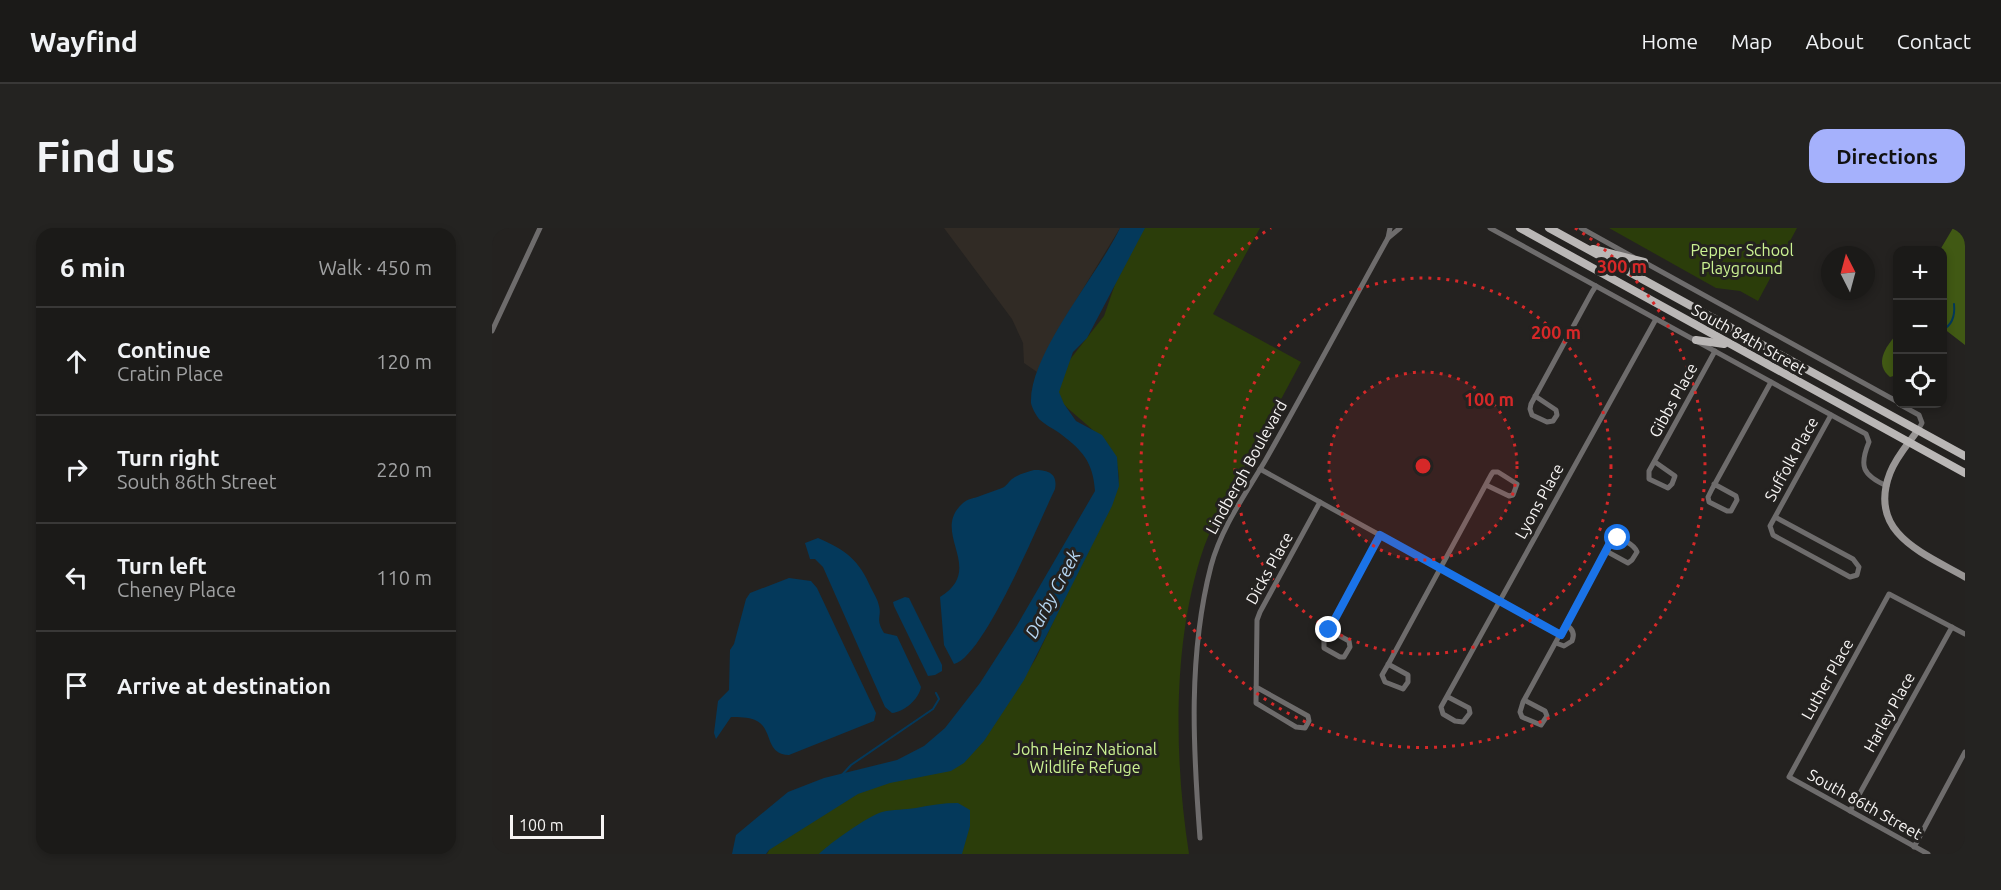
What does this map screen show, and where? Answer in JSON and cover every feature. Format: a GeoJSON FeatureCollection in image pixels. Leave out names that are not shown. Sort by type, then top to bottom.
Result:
{"type":"FeatureCollection","features":[{"type":"Feature","properties":{"kind":"main road","name":"South 84th Street"},"geometry":{"type":"LineString","coordinates":[[1520,228],[1965,473]]}},
{"type":"Feature","properties":{"kind":"main road","name":"South 84th Street"},"geometry":{"type":"LineString","coordinates":[[1549,228],[1965,456]]}},
{"type":"Feature","properties":{"kind":"main road"},"geometry":{"type":"LineString","coordinates":[[1580,245],[1644,262]]}},
{"type":"Feature","properties":{"kind":"main road"},"geometry":{"type":"LineString","coordinates":[[1696,340],[1730,344]]}},
{"type":"Feature","properties":{"kind":"street"},"geometry":{"type":"LineString","coordinates":[[492,331],[540,228]]}},
{"type":"Feature","properties":{"kind":"street","name":"Lindbergh Boulevard"},"geometry":{"type":"LineString","coordinates":[[1389,238],[1390,228]]}},
{"type":"Feature","properties":{"kind":"street","name":"Lindbergh Boulevard"},"geometry":{"type":"LineString","coordinates":[[1200,838],[1193,757],[1194,694],[1202,607],[1211,564],[1225,530],[1389,238],[1400,228]]}},
{"type":"Feature","properties":{"kind":"street","name":"South 84th Street"},"geometry":{"type":"LineString","coordinates":[[1490,228],[1866,434],[1869,442],[1862,459],[1863,466],[1874,480],[1887,486]]}},
{"type":"Feature","properties":{"kind":"street","name":"South 84th Street"},"geometry":{"type":"LineString","coordinates":[[1581,228],[1893,400]]}},
{"type":"Feature","properties":{"kind":"street"},"geometry":{"type":"LineString","coordinates":[[1535,396],[1556,410],[1557,415],[1553,421],[1542,420],[1530,412],[1530,407],[1535,396],[1596,286]]}},
{"type":"Feature","properties":{"kind":"street","name":"Lyons Place"},"geometry":{"type":"LineString","coordinates":[[1448,697],[1656,319]]}},
{"type":"Feature","properties":{"kind":"street","name":"Gibbs Place"},"geometry":{"type":"LineString","coordinates":[[1655,462],[1675,476],[1668,489],[1649,479],[1648,474],[1715,351]]}},
{"type":"Feature","properties":{"kind":"street"},"geometry":{"type":"LineString","coordinates":[[1714,484],[1736,496],[1737,500],[1731,511],[1708,500],[1714,484],[1771,382]]}},
{"type":"Feature","properties":{"kind":"street","name":"South 84th Street"},"geometry":{"type":"LineString","coordinates":[[1906,408],[1919,416],[1922,423],[1918,430]]}},
{"type":"Feature","properties":{"kind":"street","name":"Suffolk Place"},"geometry":{"type":"LineString","coordinates":[[1775,517],[1853,559],[1859,567],[1857,575],[1850,577],[1773,535],[1770,526],[1831,415]]}},
{"type":"Feature","properties":{"kind":"street"},"geometry":{"type":"LineString","coordinates":[[1918,430],[1902,450],[1890,472],[1885,492],[1888,516],[1900,538],[1965,576]]}},
{"type":"Feature","properties":{"kind":"street"},"geometry":{"type":"LineString","coordinates":[[1260,469],[1561,635]]}},
{"type":"Feature","properties":{"kind":"street"},"geometry":{"type":"LineString","coordinates":[[1388,664],[1408,675],[1408,682],[1402,689],[1383,680],[1383,675],[1388,664],[1493,472],[1496,471],[1517,484],[1513,495],[1509,496],[1486,485]]}},
{"type":"Feature","properties":{"kind":"street","name":"Dicks Place"},"geometry":{"type":"LineString","coordinates":[[1256,687],[1308,716],[1309,721],[1305,728],[1296,727],[1258,705],[1256,701],[1256,687],[1257,620],[1320,502]]}},
{"type":"Feature","properties":{"kind":"street"},"geometry":{"type":"LineString","coordinates":[[1329,630],[1345,638],[1350,644],[1344,657],[1324,648],[1324,640],[1329,630],[1380,535]]}},
{"type":"Feature","properties":{"kind":"street"},"geometry":{"type":"LineString","coordinates":[[1524,700],[1545,711],[1547,716],[1541,724],[1520,714],[1520,709],[1524,700],[1561,635],[1611,541],[1615,538],[1632,546],[1637,552],[1628,563],[1606,551]]}},
{"type":"Feature","properties":{"kind":"street","name":"Luther Place"},"geometry":{"type":"LineString","coordinates":[[1789,777],[1888,594],[1952,627]]}},
{"type":"Feature","properties":{"kind":"street"},"geometry":{"type":"LineString","coordinates":[[1556,644],[1564,646],[1572,641],[1574,635],[1566,625]]}},
{"type":"Feature","properties":{"kind":"street"},"geometry":{"type":"LineString","coordinates":[[1952,627],[1965,634]]}},
{"type":"Feature","properties":{"kind":"street","name":"Harley Place"},"geometry":{"type":"LineString","coordinates":[[1850,811],[1952,627]]}},
{"type":"Feature","properties":{"kind":"street"},"geometry":{"type":"LineString","coordinates":[[1448,697],[1469,708],[1470,713],[1463,722],[1455,721],[1442,712],[1441,707],[1448,697]]}},
{"type":"Feature","properties":{"kind":"street"},"geometry":{"type":"LineString","coordinates":[[1914,847],[1965,752]]}},
{"type":"Feature","properties":{"kind":"street","name":"South 86th Street"},"geometry":{"type":"LineString","coordinates":[[1789,777],[1928,854]]}},
{"type":"Feature","properties":{"kind":"shaded area"},"geometry":{"type":"Polygon","coordinates":[[[944,228],[1120,228],[1061,325],[1037,372],[1024,363],[1023,343],[1012,319],[944,228]]]}},
{"type":"Feature","properties":{"kind":"green space","name":"John Heinz National Wildlife Refuge"},"geometry":{"type":"Polygon","coordinates":[[[1143,228],[1260,228],[1213,314],[1301,362],[1217,517],[1204,547],[1194,583],[1186,621],[1179,699],[1181,779],[1189,854],[767,854],[774,841],[806,813],[885,781],[1022,681],[1036,658],[1118,485],[1118,470],[1107,446],[1056,396],[1068,362],[1104,316],[1121,267],[1143,228]]]}},
{"type":"Feature","properties":{"kind":"green space","name":"Pepper School Playground"},"geometry":{"type":"Polygon","coordinates":[[[1609,228],[1797,228],[1758,301],[1740,291],[1716,288],[1609,228]]]}},
{"type":"Feature","properties":{"kind":"green space"},"geometry":{"type":"Polygon","coordinates":[[[1953,228],[1965,228],[1965,345],[1947,331],[1947,246],[1942,246],[1953,228]]]}},
{"type":"Feature","properties":{"kind":"green space"},"geometry":{"type":"Polygon","coordinates":[[[1893,339],[1893,376],[1890,377],[1885,372],[1882,361],[1893,339]]]}},
{"type":"Feature","properties":{"kind":"water","name":"Darby Creek"},"geometry":{"type":"Polygon","coordinates":[[[1120,228],[1145,228],[1087,338],[1073,352],[1059,392],[1076,421],[1102,435],[1117,457],[1119,486],[1112,506],[1024,680],[984,741],[964,763],[951,771],[890,783],[858,794],[766,854],[732,854],[736,835],[788,792],[824,778],[897,760],[924,746],[945,728],[980,683],[1016,627],[1095,491],[1092,472],[1085,457],[1074,445],[1041,421],[1035,413],[1031,403],[1033,383],[1052,338],[1120,228]]]}},
{"type":"Feature","properties":{"kind":"water"},"geometry":{"type":"Polygon","coordinates":[[[1034,470],[1051,474],[1055,479],[1055,489],[995,614],[966,656],[954,664],[944,645],[940,597],[953,586],[959,574],[952,526],[954,514],[967,500],[1002,488],[1015,477],[1034,470]]]}},
{"type":"Feature","properties":{"kind":"water"},"geometry":{"type":"Polygon","coordinates":[[[818,538],[851,557],[862,570],[878,602],[879,621],[884,633],[897,636],[921,687],[914,700],[897,712],[892,713],[885,707],[823,567],[815,559],[810,559],[805,543],[818,538]]]}},
{"type":"Feature","properties":{"kind":"water"},"geometry":{"type":"Polygon","coordinates":[[[789,578],[811,581],[817,588],[876,713],[874,721],[789,755],[781,754],[776,750],[765,729],[752,719],[731,717],[716,739],[714,733],[718,701],[729,690],[730,650],[734,644],[746,599],[750,593],[789,578]]]}},
{"type":"Feature","properties":{"kind":"water"},"geometry":{"type":"Polygon","coordinates":[[[905,597],[909,598],[942,665],[942,671],[935,675],[928,676],[894,606],[893,602],[905,597]]]}},
{"type":"Feature","properties":{"kind":"water"},"geometry":{"type":"Polygon","coordinates":[[[958,803],[970,810],[970,826],[962,854],[819,854],[849,830],[882,812],[958,803]]]}},
{"type":"Feature","properties":{"kind":"waterway"},"geometry":{"type":"LineString","coordinates":[[1947,326],[1952,319],[1954,304]]}},
{"type":"Feature","properties":{"kind":"waterway"},"geometry":{"type":"LineString","coordinates":[[841,776],[851,765],[933,709],[939,699],[936,693]]}},
{"type":"Feature","properties":{"kind":"route"},"geometry":{"type":"LineString","coordinates":[[1329,630],[1380,535],[1561,635],[1611,541],[1613,538],[1618,538]]}}]}
